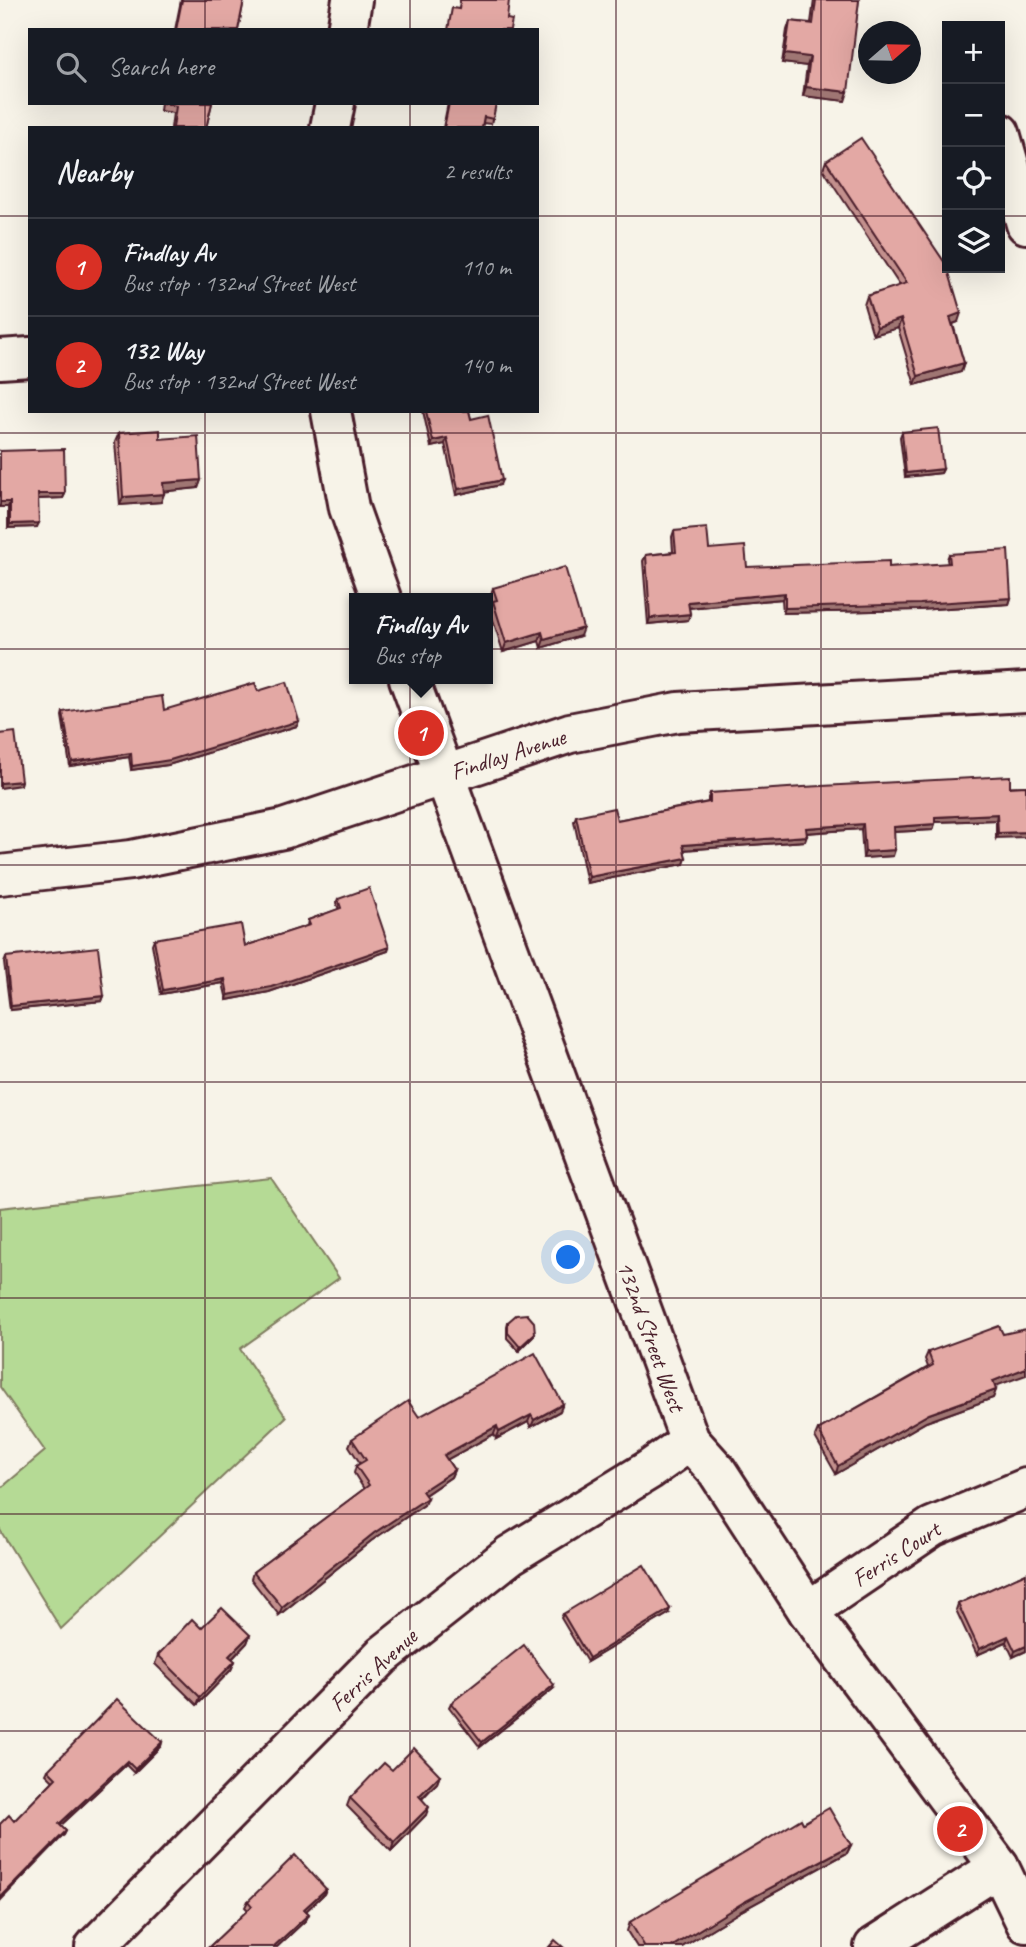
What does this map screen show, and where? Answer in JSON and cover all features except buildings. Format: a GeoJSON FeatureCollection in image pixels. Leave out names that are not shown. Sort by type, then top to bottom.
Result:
{"type":"FeatureCollection","features":[{"type":"Feature","properties":{"kind":"street"},"geometry":{"type":"LineString","coordinates":[[347,28],[352,0]]}},
{"type":"Feature","properties":{"kind":"street"},"geometry":{"type":"LineString","coordinates":[[330,126],[335,105]]}},
{"type":"Feature","properties":{"kind":"street"},"geometry":{"type":"LineString","coordinates":[[1004,147],[1026,224]]}},
{"type":"Feature","properties":{"kind":"street"},"geometry":{"type":"LineString","coordinates":[[0,359],[28,357]]}},
{"type":"Feature","properties":{"kind":"street"},"geometry":{"type":"LineString","coordinates":[[331,413],[349,508],[379,593]]}},
{"type":"Feature","properties":{"kind":"street","name":"132nd Street West"},"geometry":{"type":"LineString","coordinates":[[412,684],[690,1441],[718,1471],[808,1611],[999,1867],[1026,1923]]}},
{"type":"Feature","properties":{"kind":"street","name":"Findlay Avenue"},"geometry":{"type":"LineString","coordinates":[[0,875],[131,860],[283,829],[570,733],[678,712],[1026,692]]}},
{"type":"Feature","properties":{"kind":"street","name":"Ferris Avenue"},"geometry":{"type":"LineString","coordinates":[[95,1947],[382,1656],[510,1555],[649,1470],[690,1441]]}},
{"type":"Feature","properties":{"kind":"street","name":"Ferris Court"},"geometry":{"type":"LineString","coordinates":[[808,1611],[932,1527],[1026,1488]]}},
{"type":"Feature","properties":{"kind":"street"},"geometry":{"type":"LineString","coordinates":[[874,1947],[999,1867]]}},
{"type":"Feature","properties":{"kind":"green space"},"geometry":{"type":"Polygon","coordinates":[[[271,1178],[339,1278],[240,1349],[286,1417],[61,1629],[0,1530],[0,1489],[45,1451],[0,1387],[0,1208],[271,1178]]]}},
{"type":"Feature","properties":{"kind":"place","name":"Findlay Av"},"geometry":{"type":"Point","coordinates":[421,733]}},
{"type":"Feature","properties":{"kind":"place","name":"132 Way"},"geometry":{"type":"Point","coordinates":[960,1829]}}]}
